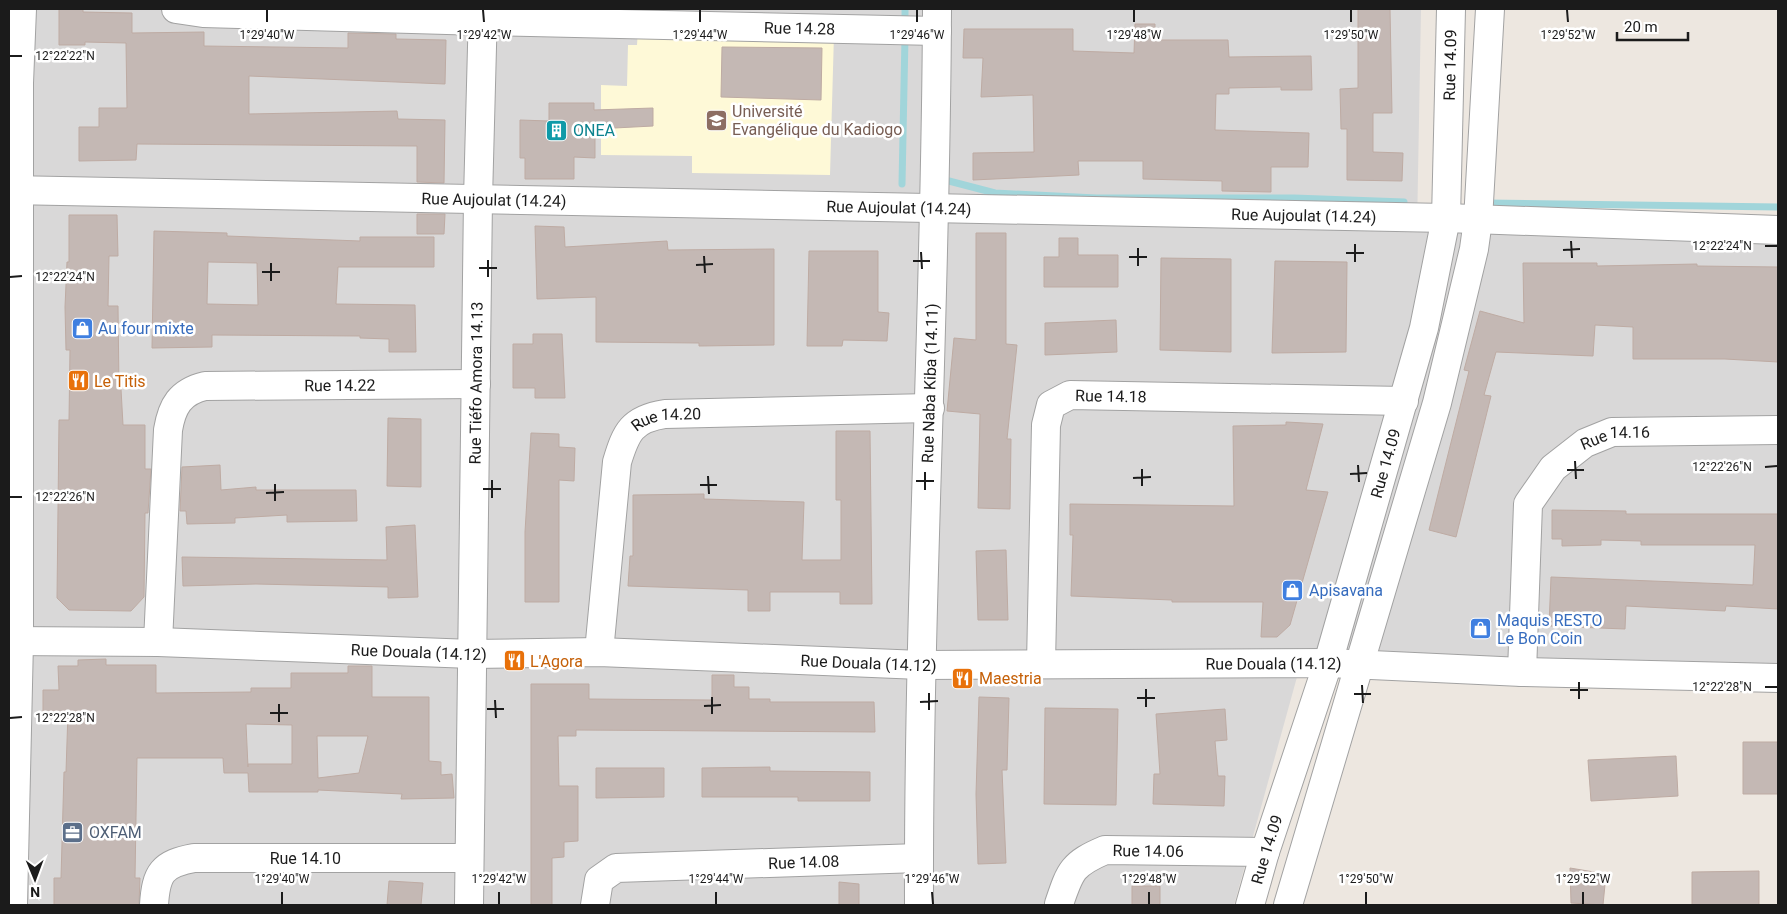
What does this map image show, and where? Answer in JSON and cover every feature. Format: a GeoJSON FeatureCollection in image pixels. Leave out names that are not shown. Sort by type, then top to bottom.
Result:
{"type":"FeatureCollection","features":[{"type":"Feature","properties":{"kind":"street"},"geometry":{"type":"LineString","coordinates":[[13,905],[11,869],[14,641],[14,191],[22,9]]}},
{"type":"Feature","properties":{"kind":"street","name":"Rue 14.28"},"geometry":{"type":"LineString","coordinates":[[176,9],[189,12],[937,20]]}},
{"type":"Feature","properties":{"kind":"street","name":"Rue 14.09"},"geometry":{"type":"LineString","coordinates":[[1250,905],[1265,852],[1328,663],[1424,328],[1446,218],[1451,9]]}},
{"type":"Feature","properties":{"kind":"street","name":"Rue 14.09"},"geometry":{"type":"LineString","coordinates":[[1288,905],[1437,403],[1474,249],[1478,220],[1490,9]]}},
{"type":"Feature","properties":{"kind":"street","name":"Rue Tiéfo Amora 14.13"},"geometry":{"type":"LineString","coordinates":[[469,905],[478,199],[483,15]]}},
{"type":"Feature","properties":{"kind":"street","name":"Rue Naba Kiba (14.11)"},"geometry":{"type":"LineString","coordinates":[[919,905],[921,665],[935,210],[937,20]]}},
{"type":"Feature","properties":{"kind":"street","name":"Rue Aujoulat (14.24)"},"geometry":{"type":"LineString","coordinates":[[14,191],[478,199],[935,210],[1446,218],[1778,230]]}},
{"type":"Feature","properties":{"kind":"street","name":"Rue 14.22"},"geometry":{"type":"LineString","coordinates":[[158,642],[171,414],[183,394],[205,386],[476,384]]}},
{"type":"Feature","properties":{"kind":"street","name":"Rue 14.18"},"geometry":{"type":"LineString","coordinates":[[1041,664],[1046,425],[1051,405],[1070,395],[1404,401]]}},
{"type":"Feature","properties":{"kind":"street","name":"Rue 14.20"},"geometry":{"type":"LineString","coordinates":[[599,652],[616,462],[624,437],[637,423],[648,417],[664,414],[930,408]]}},
{"type":"Feature","properties":{"kind":"street","name":"Rue 14.16"},"geometry":{"type":"LineString","coordinates":[[1522,672],[1528,504],[1553,468],[1585,443],[1612,432],[1778,430]]}},
{"type":"Feature","properties":{"kind":"street","name":"Rue Douala (14.12)"},"geometry":{"type":"LineString","coordinates":[[14,641],[158,642],[472,654],[599,652],[921,665],[1328,663],[1522,672],[1778,678]]}},
{"type":"Feature","properties":{"kind":"street","name":"Rue 14.06"},"geometry":{"type":"LineString","coordinates":[[1059,904],[1068,878],[1082,860],[1105,850],[1265,852]]}},
{"type":"Feature","properties":{"kind":"street","name":"Rue 14.10"},"geometry":{"type":"LineString","coordinates":[[154,895],[160,872],[175,861],[194,858],[469,858]]}},
{"type":"Feature","properties":{"kind":"street","name":"Rue 14.08"},"geometry":{"type":"LineString","coordinates":[[595,905],[599,880],[616,868],[919,858]]}},
{"type":"Feature","properties":{"kind":"shaded area"},"geometry":{"type":"Polygon","coordinates":[[[9,9],[1421,9],[1417,230],[1778,237],[1778,671],[1297,677],[1234,905],[9,905],[9,9]]]}},
{"type":"Feature","properties":{"kind":"shaded area","name":"Université Evangélique du Kadiogo"},"geometry":{"type":"Polygon","coordinates":[[[638,29],[834,34],[830,175],[692,173],[692,156],[601,155],[601,85],[627,86],[628,45],[637,45],[638,29]]]}},
{"type":"Feature","properties":{"kind":"building"},"geometry":{"type":"Polygon","coordinates":[[[59,9],[83,9],[83,12],[132,13],[132,33],[204,32],[204,46],[348,48],[348,33],[396,34],[396,39],[446,40],[445,84],[249,76],[249,114],[397,111],[398,119],[445,120],[444,183],[417,182],[417,146],[137,144],[136,160],[79,161],[79,127],[99,127],[99,108],[127,108],[126,43],[85,42],[85,45],[59,45],[59,9]]]}},
{"type":"Feature","properties":{"kind":"building"},"geometry":{"type":"Polygon","coordinates":[[[1358,9],[1390,9],[1392,113],[1373,113],[1373,152],[1403,153],[1402,181],[1347,180],[1347,129],[1341,129],[1340,89],[1358,88],[1358,9]]]}},
{"type":"Feature","properties":{"kind":"building"},"geometry":{"type":"Polygon","coordinates":[[[1135,24],[1155,24],[1155,40],[1228,40],[1229,57],[1311,56],[1312,90],[1281,90],[1281,87],[1229,88],[1229,94],[1216,94],[1215,130],[1309,133],[1308,167],[1271,167],[1271,192],[1222,191],[1222,181],[1143,179],[1143,161],[1078,161],[1079,175],[973,180],[973,153],[1034,152],[1033,95],[981,97],[983,58],[963,58],[964,29],[1073,29],[1073,51],[1134,53],[1135,24]]]}},
{"type":"Feature","properties":{"kind":"building"},"geometry":{"type":"Polygon","coordinates":[[[722,47],[822,48],[821,100],[721,97],[722,47]]]}},
{"type":"Feature","properties":{"kind":"building","name":"ONEA"},"geometry":{"type":"Polygon","coordinates":[[[549,103],[594,103],[594,110],[653,108],[653,126],[595,129],[595,158],[574,157],[574,179],[525,179],[525,158],[520,158],[520,120],[549,121],[549,103]]]}},
{"type":"Feature","properties":{"kind":"building"},"geometry":{"type":"Polygon","coordinates":[[[417,214],[445,214],[444,234],[417,234],[417,214]]]}},
{"type":"Feature","properties":{"kind":"building"},"geometry":{"type":"Polygon","coordinates":[[[69,215],[117,215],[118,256],[109,256],[108,306],[118,306],[119,389],[121,389],[123,425],[145,425],[145,469],[151,469],[148,513],[145,513],[144,597],[131,611],[69,610],[57,598],[59,420],[69,420],[70,350],[66,350],[65,307],[67,262],[69,262],[69,215]]]}},
{"type":"Feature","properties":{"kind":"building"},"geometry":{"type":"Polygon","coordinates":[[[535,226],[564,227],[565,247],[667,241],[668,250],[774,249],[774,345],[699,346],[699,343],[596,342],[596,297],[537,299],[535,226]]]}},
{"type":"Feature","properties":{"kind":"building"},"geometry":{"type":"Polygon","coordinates":[[[154,231],[227,233],[227,236],[360,241],[360,237],[434,237],[434,267],[338,267],[336,304],[415,305],[416,352],[389,352],[389,339],[360,338],[360,336],[212,335],[212,347],[152,348],[154,231]],[[208,262],[207,304],[258,305],[257,263],[208,262]]]}},
{"type":"Feature","properties":{"kind":"building"},"geometry":{"type":"Polygon","coordinates":[[[976,233],[1006,233],[1006,344],[1017,345],[1007,439],[1011,439],[1010,509],[978,508],[980,414],[947,411],[954,338],[976,340],[976,233]]]}},
{"type":"Feature","properties":{"kind":"building"},"geometry":{"type":"Polygon","coordinates":[[[1059,238],[1078,238],[1078,255],[1118,255],[1118,287],[1044,287],[1044,257],[1059,257],[1059,238]]]}},
{"type":"Feature","properties":{"kind":"building"},"geometry":{"type":"Polygon","coordinates":[[[809,251],[878,251],[878,312],[889,313],[887,341],[843,340],[842,346],[807,346],[809,251]]]}},
{"type":"Feature","properties":{"kind":"building"},"geometry":{"type":"Polygon","coordinates":[[[1161,258],[1231,259],[1231,352],[1160,350],[1161,258]]]}},
{"type":"Feature","properties":{"kind":"building"},"geometry":{"type":"Polygon","coordinates":[[[1275,261],[1347,262],[1346,352],[1272,353],[1275,261]]]}},
{"type":"Feature","properties":{"kind":"building"},"geometry":{"type":"Polygon","coordinates":[[[1523,263],[1597,263],[1597,266],[1697,264],[1697,266],[1778,267],[1778,362],[1725,359],[1633,359],[1633,327],[1595,325],[1593,356],[1496,352],[1484,395],[1491,396],[1456,537],[1429,530],[1469,371],[1464,370],[1480,311],[1524,323],[1523,263]]]}},
{"type":"Feature","properties":{"kind":"building"},"geometry":{"type":"Polygon","coordinates":[[[1116,320],[1117,352],[1045,355],[1045,323],[1116,320]]]}},
{"type":"Feature","properties":{"kind":"building"},"geometry":{"type":"Polygon","coordinates":[[[533,334],[562,334],[565,398],[535,398],[535,388],[513,388],[513,344],[533,344],[533,334]]]}},
{"type":"Feature","properties":{"kind":"building"},"geometry":{"type":"Polygon","coordinates":[[[388,418],[421,419],[421,487],[387,486],[388,418]]]}},
{"type":"Feature","properties":{"kind":"building"},"geometry":{"type":"Polygon","coordinates":[[[1286,422],[1323,424],[1306,490],[1328,492],[1290,625],[1277,637],[1261,637],[1263,602],[1172,602],[1172,600],[1071,596],[1073,535],[1070,535],[1070,504],[1234,506],[1233,426],[1286,425],[1286,422]]]}},
{"type":"Feature","properties":{"kind":"building"},"geometry":{"type":"Polygon","coordinates":[[[836,431],[870,431],[872,604],[840,604],[840,592],[770,592],[770,611],[748,611],[748,590],[628,586],[630,556],[633,556],[633,495],[704,494],[704,499],[804,502],[802,560],[841,560],[841,500],[836,500],[836,431]]]}},
{"type":"Feature","properties":{"kind":"building"},"geometry":{"type":"Polygon","coordinates":[[[531,433],[559,434],[559,447],[575,448],[574,481],[559,480],[559,602],[525,602],[525,532],[531,433]]]}},
{"type":"Feature","properties":{"kind":"building"},"geometry":{"type":"Polygon","coordinates":[[[220,465],[221,490],[256,487],[256,490],[356,490],[357,521],[287,522],[287,515],[235,518],[235,523],[187,524],[186,511],[180,511],[182,467],[220,465]]]}},
{"type":"Feature","properties":{"kind":"building"},"geometry":{"type":"Polygon","coordinates":[[[1552,510],[1626,511],[1626,514],[1778,514],[1778,609],[1726,606],[1725,611],[1626,606],[1625,629],[1549,626],[1551,577],[1753,585],[1755,545],[1641,545],[1641,541],[1601,540],[1601,545],[1562,546],[1562,539],[1552,539],[1552,510]]]}},
{"type":"Feature","properties":{"kind":"building"},"geometry":{"type":"Polygon","coordinates":[[[415,525],[418,597],[388,598],[388,587],[256,584],[183,586],[182,557],[387,560],[386,527],[415,525]]]}},
{"type":"Feature","properties":{"kind":"building"},"geometry":{"type":"Polygon","coordinates":[[[1006,550],[1008,620],[978,620],[976,551],[1006,550]]]}},
{"type":"Feature","properties":{"kind":"building"},"geometry":{"type":"Polygon","coordinates":[[[106,659],[106,665],[156,665],[156,693],[251,692],[251,688],[291,688],[291,673],[348,673],[348,666],[372,666],[372,697],[429,697],[429,761],[441,762],[441,775],[452,774],[454,798],[401,799],[402,794],[318,790],[318,792],[249,792],[248,773],[224,773],[223,758],[137,758],[135,878],[140,878],[139,905],[54,905],[54,878],[61,878],[68,712],[43,712],[43,690],[59,690],[58,666],[78,666],[78,660],[106,659]],[[246,724],[248,767],[248,764],[292,764],[292,725],[246,724]],[[317,736],[318,778],[359,773],[368,736],[317,736]]]}},
{"type":"Feature","properties":{"kind":"building"},"geometry":{"type":"Polygon","coordinates":[[[712,675],[734,675],[734,687],[749,687],[749,699],[770,699],[770,702],[874,702],[875,732],[576,730],[576,736],[558,736],[559,786],[578,786],[578,841],[564,842],[564,857],[552,858],[552,905],[531,905],[531,684],[589,684],[589,699],[712,700],[712,675]]]}},
{"type":"Feature","properties":{"kind":"building"},"geometry":{"type":"Polygon","coordinates":[[[979,697],[1009,698],[1007,770],[1002,770],[1006,863],[978,864],[976,794],[979,697]]]}},
{"type":"Feature","properties":{"kind":"building"},"geometry":{"type":"Polygon","coordinates":[[[1045,708],[1118,709],[1116,805],[1044,804],[1045,708]]]}},
{"type":"Feature","properties":{"kind":"building"},"geometry":{"type":"Polygon","coordinates":[[[1225,709],[1227,740],[1215,741],[1218,776],[1225,776],[1224,806],[1153,804],[1154,774],[1160,774],[1156,714],[1225,709]]]}},
{"type":"Feature","properties":{"kind":"building"},"geometry":{"type":"Polygon","coordinates":[[[1743,742],[1778,742],[1778,794],[1743,794],[1743,742]]]}},
{"type":"Feature","properties":{"kind":"building"},"geometry":{"type":"Polygon","coordinates":[[[1676,756],[1678,796],[1591,801],[1588,760],[1676,756]]]}},
{"type":"Feature","properties":{"kind":"building"},"geometry":{"type":"Polygon","coordinates":[[[770,767],[770,771],[870,772],[870,801],[798,801],[798,797],[702,797],[702,768],[770,767]]]}},
{"type":"Feature","properties":{"kind":"building"},"geometry":{"type":"Polygon","coordinates":[[[596,768],[664,768],[664,797],[596,798],[596,768]]]}},
{"type":"Feature","properties":{"kind":"building"},"geometry":{"type":"Polygon","coordinates":[[[1570,868],[1606,874],[1603,905],[1571,903],[1570,868]]]}},
{"type":"Feature","properties":{"kind":"building"},"geometry":{"type":"Polygon","coordinates":[[[1759,871],[1759,905],[1692,905],[1692,872],[1759,871]]]}},
{"type":"Feature","properties":{"kind":"building"},"geometry":{"type":"Polygon","coordinates":[[[389,881],[423,883],[421,905],[387,905],[389,881]]]}},
{"type":"Feature","properties":{"kind":"building"},"geometry":{"type":"Polygon","coordinates":[[[839,882],[859,884],[859,905],[839,905],[839,882]]]}},
{"type":"Feature","properties":{"kind":"building"},"geometry":{"type":"Polygon","coordinates":[[[1132,886],[1160,886],[1160,905],[1132,905],[1132,886]]]}},
{"type":"Feature","properties":{"kind":"waterway"},"geometry":{"type":"LineString","coordinates":[[905,9],[905,26]]}},
{"type":"Feature","properties":{"kind":"waterway"},"geometry":{"type":"LineString","coordinates":[[902,184],[905,37]]}},
{"type":"Feature","properties":{"kind":"waterway"},"geometry":{"type":"LineString","coordinates":[[949,181],[995,193],[1096,198],[1294,198],[1404,202]]}},
{"type":"Feature","properties":{"kind":"waterway"},"geometry":{"type":"LineString","coordinates":[[1485,203],[1778,207]]}},
{"type":"Feature","properties":{"kind":"place","name":"Université Evangélique du Kadiogo"},"geometry":{"type":"Point","coordinates":[716,120]}},
{"type":"Feature","properties":{"kind":"place","name":"ONEA"},"geometry":{"type":"Point","coordinates":[557,130]}},
{"type":"Feature","properties":{"kind":"place","name":"Au four mixte"},"geometry":{"type":"Point","coordinates":[82,328]}},
{"type":"Feature","properties":{"kind":"place","name":"Le Titis"},"geometry":{"type":"Point","coordinates":[78,381]}},
{"type":"Feature","properties":{"kind":"place","name":"Apisavana"},"geometry":{"type":"Point","coordinates":[1293,590]}},
{"type":"Feature","properties":{"kind":"place","name":"Maquis RESTO Le Bon Coin"},"geometry":{"type":"Point","coordinates":[1481,629]}},
{"type":"Feature","properties":{"kind":"place","name":"L'Agora"},"geometry":{"type":"Point","coordinates":[514,661]}},
{"type":"Feature","properties":{"kind":"place","name":"Maestria"},"geometry":{"type":"Point","coordinates":[963,678]}},
{"type":"Feature","properties":{"kind":"place","name":"OXFAM"},"geometry":{"type":"Point","coordinates":[73,832]}}]}
